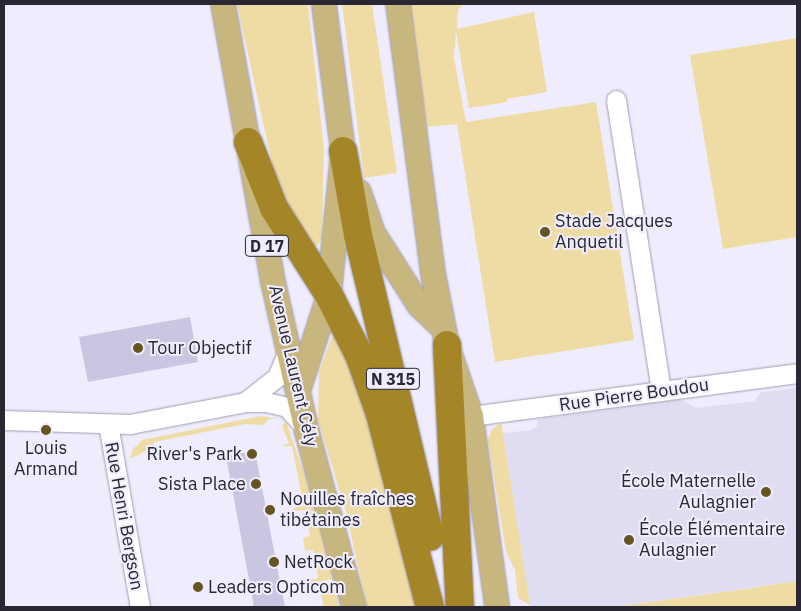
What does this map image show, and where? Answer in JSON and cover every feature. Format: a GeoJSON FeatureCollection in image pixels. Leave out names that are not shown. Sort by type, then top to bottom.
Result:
{"type":"FeatureCollection","features":[{"type":"Feature","properties":{"kind":"highway"},"geometry":{"type":"LineString","coordinates":[[248,142],[274,208],[329,295],[360,357],[380,414],[431,607]]}},
{"type":"Feature","properties":{"kind":"highway","name":"N 315"},"geometry":{"type":"LineString","coordinates":[[342,151],[347,237],[431,607]]}},
{"type":"Feature","properties":{"kind":"highway","name":"N 315"},"geometry":{"type":"LineString","coordinates":[[342,151],[444,607]]}},
{"type":"Feature","properties":{"kind":"highway"},"geometry":{"type":"LineString","coordinates":[[445,337],[460,607]]}},
{"type":"Feature","properties":{"kind":"main road"},"geometry":{"type":"LineString","coordinates":[[205,4],[227,28]]}},
{"type":"Feature","properties":{"kind":"main road","name":"Avenue Laurent Cély"},"geometry":{"type":"LineString","coordinates":[[223,4],[248,142],[307,432],[354,607]]}},
{"type":"Feature","properties":{"kind":"main road","name":"D 17"},"geometry":{"type":"LineString","coordinates":[[300,395],[305,362],[329,295],[342,151],[324,4]]}},
{"type":"Feature","properties":{"kind":"main road"},"geometry":{"type":"LineString","coordinates":[[384,4],[405,143],[421,198],[445,337],[471,416],[497,607]]}},
{"type":"Feature","properties":{"kind":"main road"},"geometry":{"type":"LineString","coordinates":[[398,4],[418,141],[421,198]]}},
{"type":"Feature","properties":{"kind":"main road"},"geometry":{"type":"LineString","coordinates":[[342,151],[373,233],[419,305],[445,337]]}},
{"type":"Feature","properties":{"kind":"street"},"geometry":{"type":"LineString","coordinates":[[616,100],[661,391]]}},
{"type":"Feature","properties":{"kind":"street"},"geometry":{"type":"LineString","coordinates":[[245,402],[277,377],[289,349]]}},
{"type":"Feature","properties":{"kind":"street","name":"Rue Pierre Boudou"},"geometry":{"type":"LineString","coordinates":[[471,416],[797,373]]}},
{"type":"Feature","properties":{"kind":"street"},"geometry":{"type":"LineString","coordinates":[[4,420],[130,424],[245,402],[287,407],[307,432]]}},
{"type":"Feature","properties":{"kind":"street","name":"Rue Henri Bergson"},"geometry":{"type":"LineString","coordinates":[[108,424],[140,607]]}},
{"type":"Feature","properties":{"kind":"shaded area"},"geometry":{"type":"Polygon","coordinates":[[[237,4],[308,4],[324,149],[322,239],[317,246],[313,246],[296,221],[273,168],[237,4]]]}},
{"type":"Feature","properties":{"kind":"shaded area"},"geometry":{"type":"Polygon","coordinates":[[[342,4],[372,4],[397,173],[364,178],[342,4]]]}},
{"type":"Feature","properties":{"kind":"shaded area","name":"Stade Jacques Anquetil"},"geometry":{"type":"Polygon","coordinates":[[[409,4],[463,4],[458,10],[457,29],[534,12],[547,92],[507,99],[507,102],[469,108],[456,31],[454,58],[466,122],[596,102],[634,340],[495,362],[457,124],[427,127],[409,4]]]}},
{"type":"Feature","properties":{"kind":"shaded area"},"geometry":{"type":"Polygon","coordinates":[[[797,38],[797,237],[723,249],[690,55],[797,38]]]}},
{"type":"Feature","properties":{"kind":"shaded area"},"geometry":{"type":"Polygon","coordinates":[[[333,333],[353,362],[420,607],[367,607],[346,512],[318,420],[319,372],[333,333]]]}},
{"type":"Feature","properties":{"kind":"shaded area","name":"École Élémentaire Aulagnier"},"geometry":{"type":"Polygon","coordinates":[[[797,388],[797,581],[614,607],[530,607],[503,433],[531,430],[537,426],[538,419],[681,399],[696,408],[755,401],[761,392],[797,388]]]}},
{"type":"Feature","properties":{"kind":"shaded area"},"geometry":{"type":"Polygon","coordinates":[[[261,416],[278,419],[269,419],[263,425],[245,424],[154,442],[154,447],[130,459],[133,449],[142,440],[261,416]]]}},
{"type":"Feature","properties":{"kind":"shaded area"},"geometry":{"type":"Polygon","coordinates":[[[286,421],[313,500],[293,504],[292,501],[302,498],[292,446],[281,446],[289,443],[282,426],[286,421]]]}},
{"type":"Feature","properties":{"kind":"shaded area"},"geometry":{"type":"Polygon","coordinates":[[[501,423],[530,605],[518,598],[515,570],[506,552],[488,440],[492,429],[501,423]]]}},
{"type":"Feature","properties":{"kind":"shaded area"},"geometry":{"type":"Polygon","coordinates":[[[315,504],[333,579],[308,584],[307,581],[318,578],[313,550],[305,551],[303,538],[310,536],[305,510],[294,511],[293,508],[315,504]]]}},
{"type":"Feature","properties":{"kind":"shaded area"},"geometry":{"type":"Polygon","coordinates":[[[797,581],[797,607],[614,607],[744,589],[797,581]]]}},
{"type":"Feature","properties":{"kind":"shaded area"},"geometry":{"type":"Polygon","coordinates":[[[333,583],[339,607],[324,607],[320,589],[309,591],[309,588],[333,583]]]}},
{"type":"Feature","properties":{"kind":"building","name":"Tour Objectif"},"geometry":{"type":"Polygon","coordinates":[[[190,317],[198,362],[88,382],[79,337],[190,317]]]}},
{"type":"Feature","properties":{"kind":"building"},"geometry":{"type":"Polygon","coordinates":[[[255,451],[285,607],[254,607],[226,456],[255,451]]]}},
{"type":"Feature","properties":{"kind":"place","name":"Stade Jacques Anquetil"},"geometry":{"type":"Point","coordinates":[545,232]}},
{"type":"Feature","properties":{"kind":"place","name":"Tour Objectif"},"geometry":{"type":"Point","coordinates":[138,348]}},
{"type":"Feature","properties":{"kind":"place","name":"Louis Armand"},"geometry":{"type":"Point","coordinates":[46,430]}},
{"type":"Feature","properties":{"kind":"place","name":"River's Park"},"geometry":{"type":"Point","coordinates":[252,454]}},
{"type":"Feature","properties":{"kind":"place","name":"Sista Place"},"geometry":{"type":"Point","coordinates":[256,484]}},
{"type":"Feature","properties":{"kind":"place","name":"École Maternelle Aulagnier"},"geometry":{"type":"Point","coordinates":[766,492]}},
{"type":"Feature","properties":{"kind":"place","name":"Nouilles fraîches tibétaines"},"geometry":{"type":"Point","coordinates":[270,510]}},
{"type":"Feature","properties":{"kind":"place","name":"École Élémentaire Aulagnier"},"geometry":{"type":"Point","coordinates":[629,540]}},
{"type":"Feature","properties":{"kind":"place","name":"NetRock"},"geometry":{"type":"Point","coordinates":[274,562]}},
{"type":"Feature","properties":{"kind":"place","name":"Leaders Opticom"},"geometry":{"type":"Point","coordinates":[198,587]}}]}
